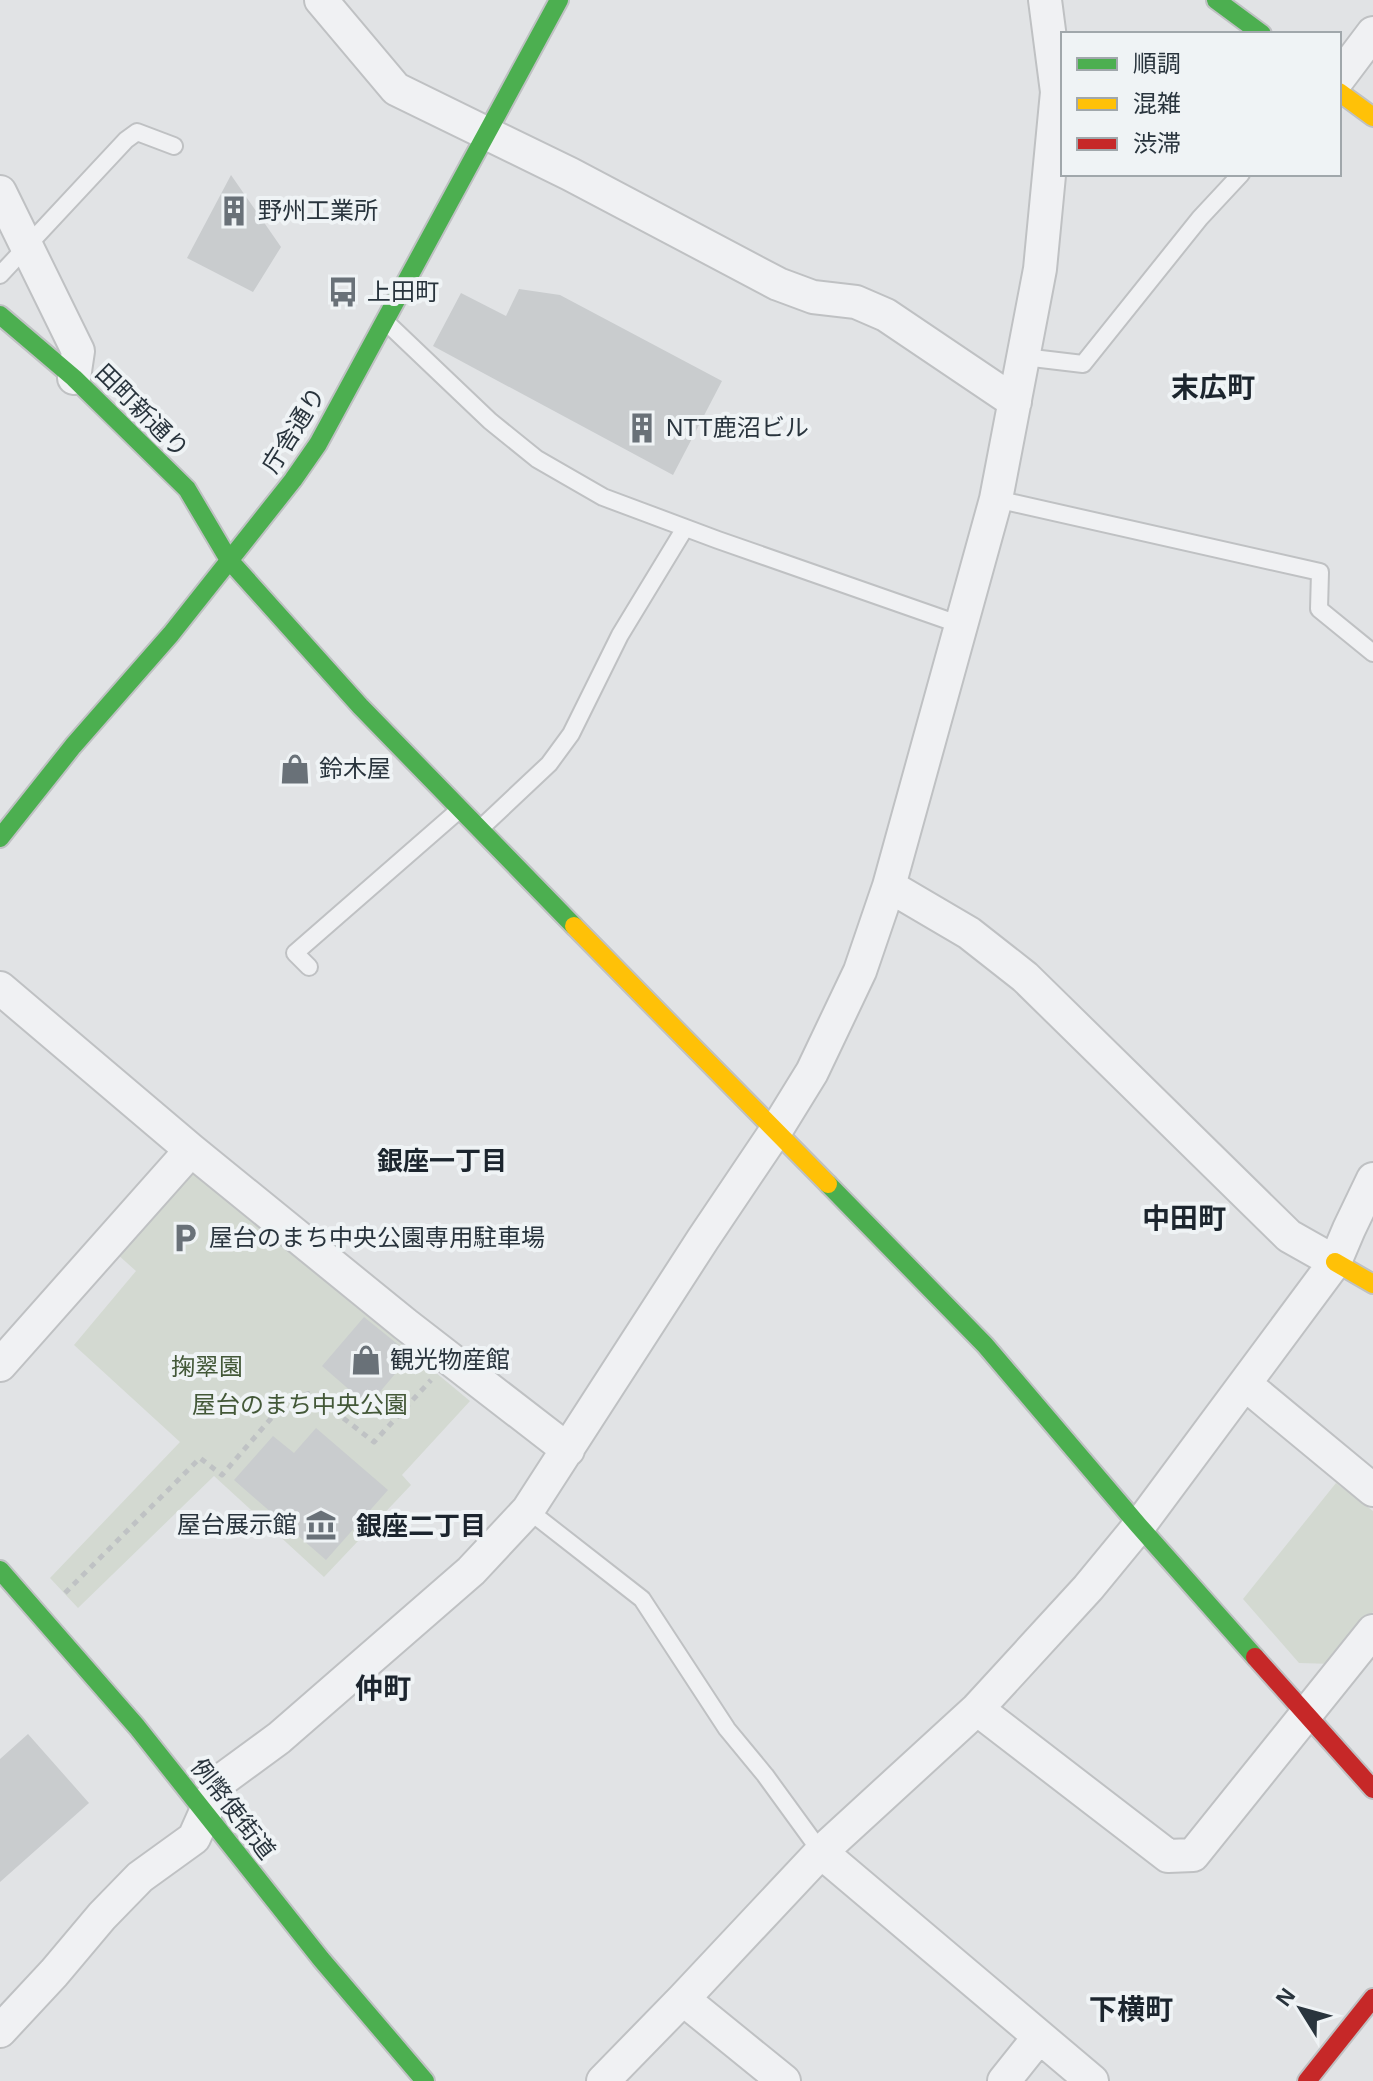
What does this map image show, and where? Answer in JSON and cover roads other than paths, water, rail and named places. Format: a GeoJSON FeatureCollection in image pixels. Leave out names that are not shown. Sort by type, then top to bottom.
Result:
{"type":"FeatureCollection","features":[{"type":"Feature","properties":{"kind":"main road","name":"庁舎通り"},"geometry":{"type":"LineString","coordinates":[[0,838],[73,746],[171,634],[318,444],[559,0]]}},
{"type":"Feature","properties":{"kind":"main road"},"geometry":{"type":"LineString","coordinates":[[1216,0],[1259,32]]}},
{"type":"Feature","properties":{"kind":"main road"},"geometry":{"type":"LineString","coordinates":[[1341,93],[1373,117]]}},
{"type":"Feature","properties":{"kind":"main road","name":"田町新通り"},"geometry":{"type":"LineString","coordinates":[[0,315],[74,378],[187,489],[229,560],[360,706],[985,1345],[1139,1526],[1373,1789]]}},
{"type":"Feature","properties":{"kind":"main road"},"geometry":{"type":"LineString","coordinates":[[1335,1262],[1373,1284]]}},
{"type":"Feature","properties":{"kind":"main road","name":"例幣使街道"},"geometry":{"type":"LineString","coordinates":[[0,1570],[100,1682],[308,1945],[419,2079]]}},
{"type":"Feature","properties":{"kind":"main road"},"geometry":{"type":"LineString","coordinates":[[1307,2081],[1373,1998]]}},
{"type":"Feature","properties":{"kind":"street"},"geometry":{"type":"LineString","coordinates":[[321,0],[396,89],[638,209],[778,284],[813,297],[856,302],[886,315],[1015,402]]}},
{"type":"Feature","properties":{"kind":"street"},"geometry":{"type":"LineString","coordinates":[[0,2031],[140,1877],[194,1838],[219,1782],[279,1738],[471,1571],[528,1510],[812,1072],[860,971],[889,886],[996,499],[1040,269],[1057,92],[1045,0]]}},
{"type":"Feature","properties":{"kind":"street"},"geometry":{"type":"LineString","coordinates":[[1341,75],[1373,33]]}},
{"type":"Feature","properties":{"kind":"street"},"geometry":{"type":"LineString","coordinates":[[0,192],[78,351],[74,378]]}},
{"type":"Feature","properties":{"kind":"street"},"geometry":{"type":"LineString","coordinates":[[889,886],[969,933],[1025,977],[1289,1236],[1335,1262]]}},
{"type":"Feature","properties":{"kind":"street"},"geometry":{"type":"LineString","coordinates":[[0,988],[191,1150],[568,1450]]}},
{"type":"Feature","properties":{"kind":"street"},"geometry":{"type":"LineString","coordinates":[[0,1365],[191,1150]]}},
{"type":"Feature","properties":{"kind":"street"},"geometry":{"type":"LineString","coordinates":[[603,2081],[821,1852],[977,1709],[1088,1588],[1139,1526],[1335,1262],[1373,1179]]}},
{"type":"Feature","properties":{"kind":"street"},"geometry":{"type":"LineString","coordinates":[[1245,1384],[1373,1490]]}},
{"type":"Feature","properties":{"kind":"street"},"geometry":{"type":"LineString","coordinates":[[977,1709],[1168,1856],[1193,1855],[1373,1631]]}},
{"type":"Feature","properties":{"kind":"street"},"geometry":{"type":"LineString","coordinates":[[821,1852],[1092,2081]]}},
{"type":"Feature","properties":{"kind":"street"},"geometry":{"type":"LineString","coordinates":[[683,1999],[784,2081]]}},
{"type":"Feature","properties":{"kind":"street"},"geometry":{"type":"LineString","coordinates":[[1004,2081],[1039,2037]]}},
{"type":"Feature","properties":{"kind":"lane"},"geometry":{"type":"LineString","coordinates":[[0,275],[126,140],[137,132],[174,146]]}},
{"type":"Feature","properties":{"kind":"lane"},"geometry":{"type":"LineString","coordinates":[[1024,357],[1083,364],[1200,218],[1239,176]]}},
{"type":"Feature","properties":{"kind":"lane"},"geometry":{"type":"LineString","coordinates":[[385,321],[490,421],[537,459],[603,497],[961,625]]}},
{"type":"Feature","properties":{"kind":"lane"},"geometry":{"type":"LineString","coordinates":[[996,499],[1320,572],[1319,609],[1373,653]]}},
{"type":"Feature","properties":{"kind":"lane"},"geometry":{"type":"LineString","coordinates":[[480,829],[549,764],[571,734],[620,635],[685,528]]}},
{"type":"Feature","properties":{"kind":"lane"},"geometry":{"type":"LineString","coordinates":[[309,967],[295,953],[460,809]]}},
{"type":"Feature","properties":{"kind":"lane"},"geometry":{"type":"LineString","coordinates":[[528,1510],[642,1599],[727,1729],[821,1852]]}},
{"type":"Feature","properties":{"kind":"place","name":"野州工業所"},"geometry":{"type":"Point","coordinates":[234,211]}},
{"type":"Feature","properties":{"kind":"place","name":"上田町"},"geometry":{"type":"Point","coordinates":[343,292]}},
{"type":"Feature","properties":{"kind":"place","name":"NTT鹿沼ビル"},"geometry":{"type":"Point","coordinates":[642,428]}},
{"type":"Feature","properties":{"kind":"place","name":"鈴木屋"},"geometry":{"type":"Point","coordinates":[295,769]}},
{"type":"Feature","properties":{"kind":"place","name":"屋台のまち中央公園専用駐車場"},"geometry":{"type":"Point","coordinates":[185,1238]}},
{"type":"Feature","properties":{"kind":"place","name":"観光物産館"},"geometry":{"type":"Point","coordinates":[366,1360]}},
{"type":"Feature","properties":{"kind":"place","name":"屋台展示館"},"geometry":{"type":"Point","coordinates":[321,1525]}},
{"type":"Feature","properties":{"kind":"district","name":"末広町"},"geometry":{"type":"Point","coordinates":[1213,387]}},
{"type":"Feature","properties":{"kind":"district","name":"銀座一丁目"},"geometry":{"type":"Point","coordinates":[442,1161]}},
{"type":"Feature","properties":{"kind":"district","name":"中田町"},"geometry":{"type":"Point","coordinates":[1184,1218]}},
{"type":"Feature","properties":{"kind":"district","name":"銀座二丁目"},"geometry":{"type":"Point","coordinates":[421,1526]}},
{"type":"Feature","properties":{"kind":"district","name":"仲町"},"geometry":{"type":"Point","coordinates":[383,1688]}},
{"type":"Feature","properties":{"kind":"district","name":"下横町"},"geometry":{"type":"Point","coordinates":[1131,2009]}},
{"type":"Feature","properties":{"kind":"park label","name":"掬翠園"},"geometry":{"type":"Point","coordinates":[207,1367]}},
{"type":"Feature","properties":{"kind":"park label","name":"屋台のまち中央公園"},"geometry":{"type":"Point","coordinates":[300,1405]}}]}
